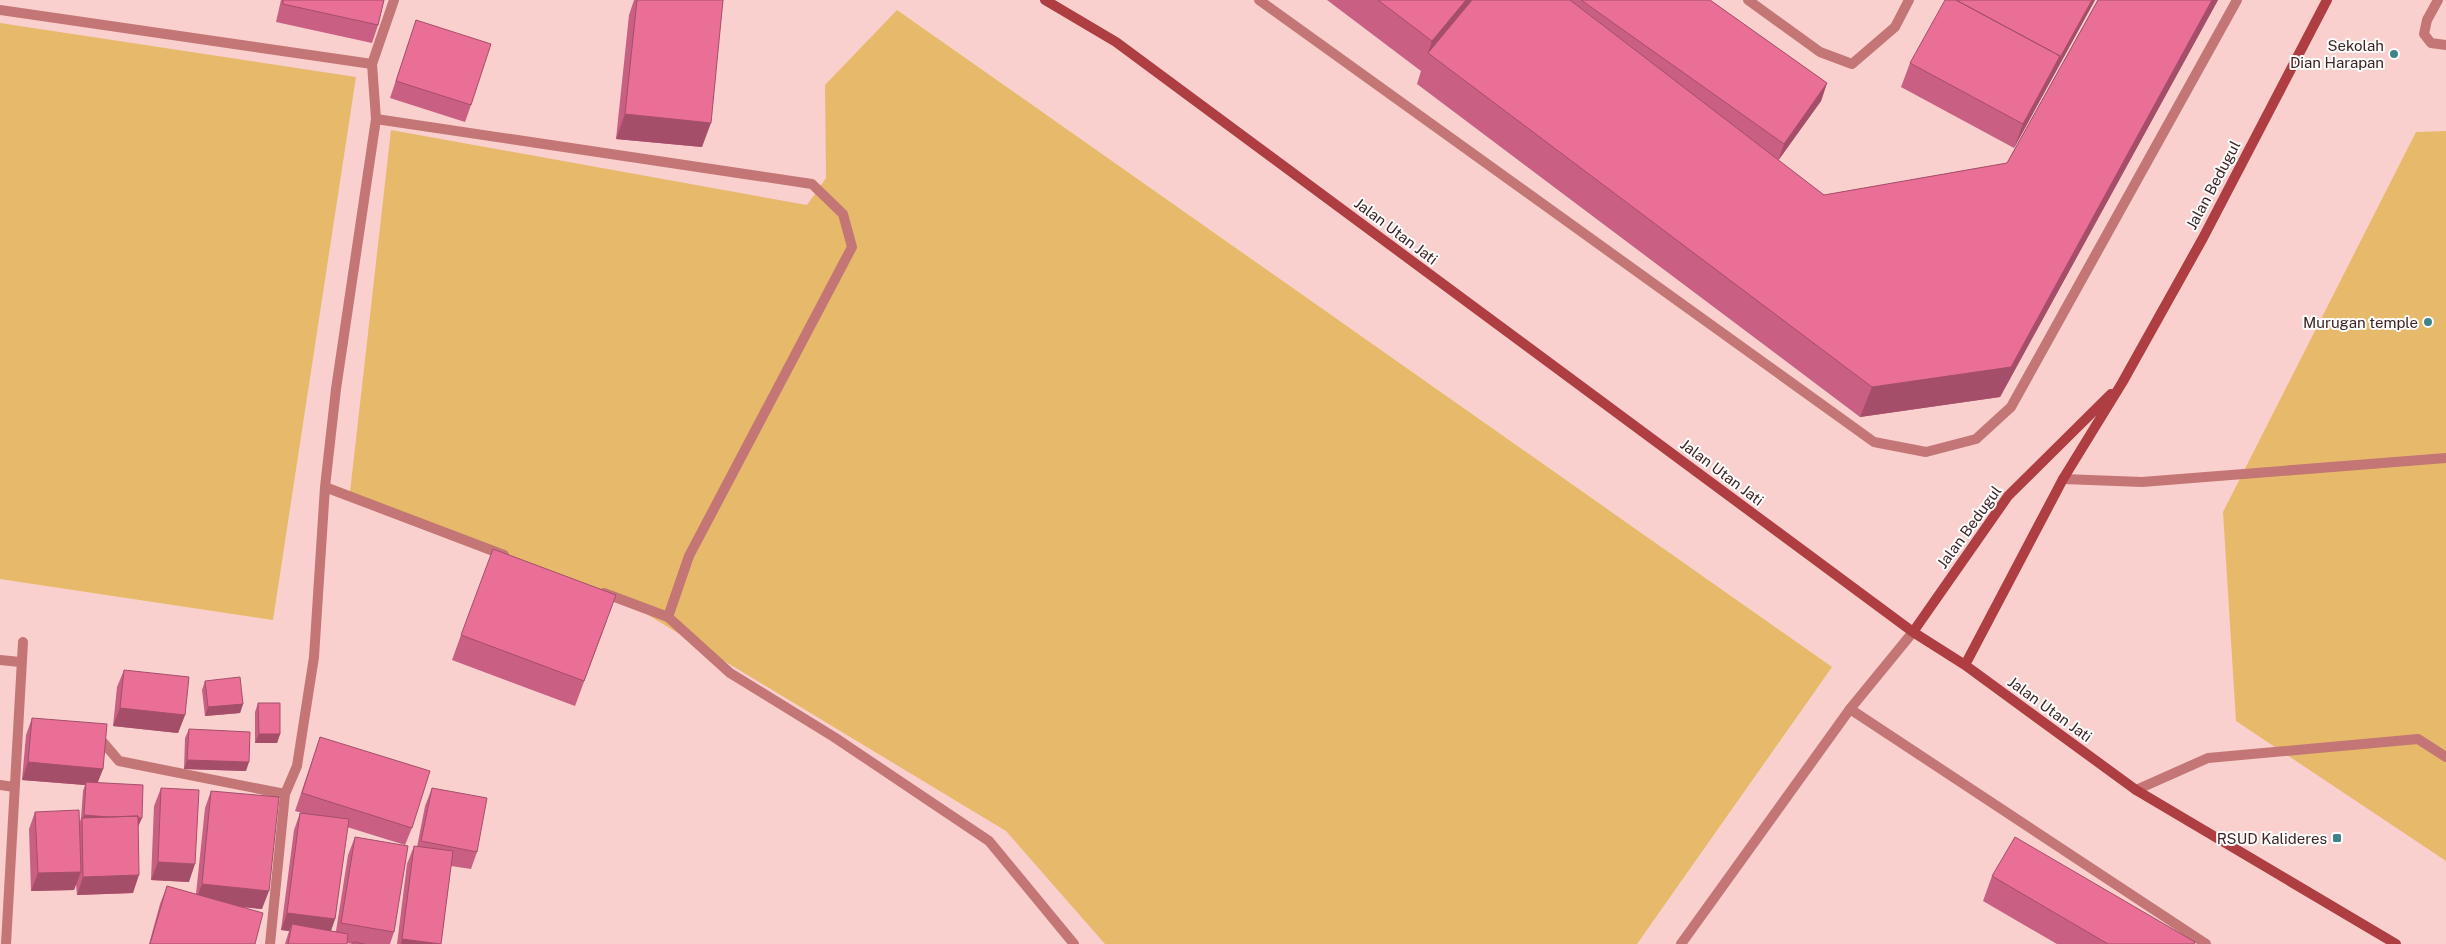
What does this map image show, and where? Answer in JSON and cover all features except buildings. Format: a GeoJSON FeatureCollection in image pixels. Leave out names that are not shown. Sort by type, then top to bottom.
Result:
{"type":"FeatureCollection","features":[{"type":"Feature","properties":{"kind":"main road","name":"Jalan Utan Jati"},"geometry":{"type":"LineString","coordinates":[[1045,0],[1116,42],[1913,632],[1965,666],[2136,790],[2396,944]]}},
{"type":"Feature","properties":{"kind":"main road","name":"Jalan Bedugul"},"geometry":{"type":"LineString","coordinates":[[1965,666],[2063,479],[2122,383],[2203,238],[2327,0]]}},
{"type":"Feature","properties":{"kind":"main road","name":"Jalan Bedugul"},"geometry":{"type":"LineString","coordinates":[[1913,632],[2008,496],[2122,383]]}},
{"type":"Feature","properties":{"kind":"street"},"geometry":{"type":"LineString","coordinates":[[270,944],[285,794],[296,766],[314,657],[325,487],[336,389],[376,119],[372,64],[394,0]]}},
{"type":"Feature","properties":{"kind":"street"},"geometry":{"type":"LineString","coordinates":[[1259,0],[1874,442],[1926,452],[1976,439],[2011,407],[2237,0]]}},
{"type":"Feature","properties":{"kind":"street"},"geometry":{"type":"LineString","coordinates":[[1748,0],[1820,52],[1852,64],[1895,27],[1909,0]]}},
{"type":"Feature","properties":{"kind":"street"},"geometry":{"type":"LineString","coordinates":[[2438,0],[2427,20],[2424,34],[2431,42],[2446,45]]}},
{"type":"Feature","properties":{"kind":"street"},"geometry":{"type":"LineString","coordinates":[[0,10],[372,64]]}},
{"type":"Feature","properties":{"kind":"street"},"geometry":{"type":"LineString","coordinates":[[376,119],[812,184],[843,214],[852,247],[689,556],[668,617]]}},
{"type":"Feature","properties":{"kind":"street"},"geometry":{"type":"LineString","coordinates":[[2063,479],[2142,482],[2446,458]]}},
{"type":"Feature","properties":{"kind":"street"},"geometry":{"type":"LineString","coordinates":[[325,487],[510,558]]}},
{"type":"Feature","properties":{"kind":"street"},"geometry":{"type":"LineString","coordinates":[[594,589],[668,617],[730,673],[834,737],[989,841],[1074,944]]}},
{"type":"Feature","properties":{"kind":"street"},"geometry":{"type":"LineString","coordinates":[[1680,944],[1850,709],[1913,632]]}},
{"type":"Feature","properties":{"kind":"street"},"geometry":{"type":"LineString","coordinates":[[6,944],[20,662],[23,642]]}},
{"type":"Feature","properties":{"kind":"street"},"geometry":{"type":"LineString","coordinates":[[0,660],[20,662]]}},
{"type":"Feature","properties":{"kind":"street"},"geometry":{"type":"LineString","coordinates":[[1850,709],[2206,944]]}},
{"type":"Feature","properties":{"kind":"street"},"geometry":{"type":"LineString","coordinates":[[89,725],[119,761],[285,794]]}},
{"type":"Feature","properties":{"kind":"street"},"geometry":{"type":"LineString","coordinates":[[2136,790],[2208,758],[2418,740],[2446,757]]}},
{"type":"Feature","properties":{"kind":"street"},"geometry":{"type":"LineString","coordinates":[[0,786],[14,787]]}},
{"type":"Feature","properties":{"kind":"shaded area"},"geometry":{"type":"Polygon","coordinates":[[[897,10],[1832,667],[1637,944],[1105,944],[1006,831],[643,612],[349,501],[391,130],[807,205],[826,178],[825,85],[897,10]]]}},
{"type":"Feature","properties":{"kind":"shaded area"},"geometry":{"type":"Polygon","coordinates":[[[0,23],[356,77],[273,620],[0,579],[0,23]]]}},
{"type":"Feature","properties":{"kind":"shaded area"},"geometry":{"type":"Polygon","coordinates":[[[2446,131],[2446,861],[2236,721],[2223,512],[2416,132],[2446,131]]]}},
{"type":"Feature","properties":{"kind":"place","name":"Sekolah Dian Harapan"},"geometry":{"type":"Point","coordinates":[2394,54]}},
{"type":"Feature","properties":{"kind":"place","name":"Murugan temple"},"geometry":{"type":"Point","coordinates":[2428,322]}},
{"type":"Feature","properties":{"kind":"place","name":"RSUD Kalideres"},"geometry":{"type":"Point","coordinates":[2337,838]}}]}
